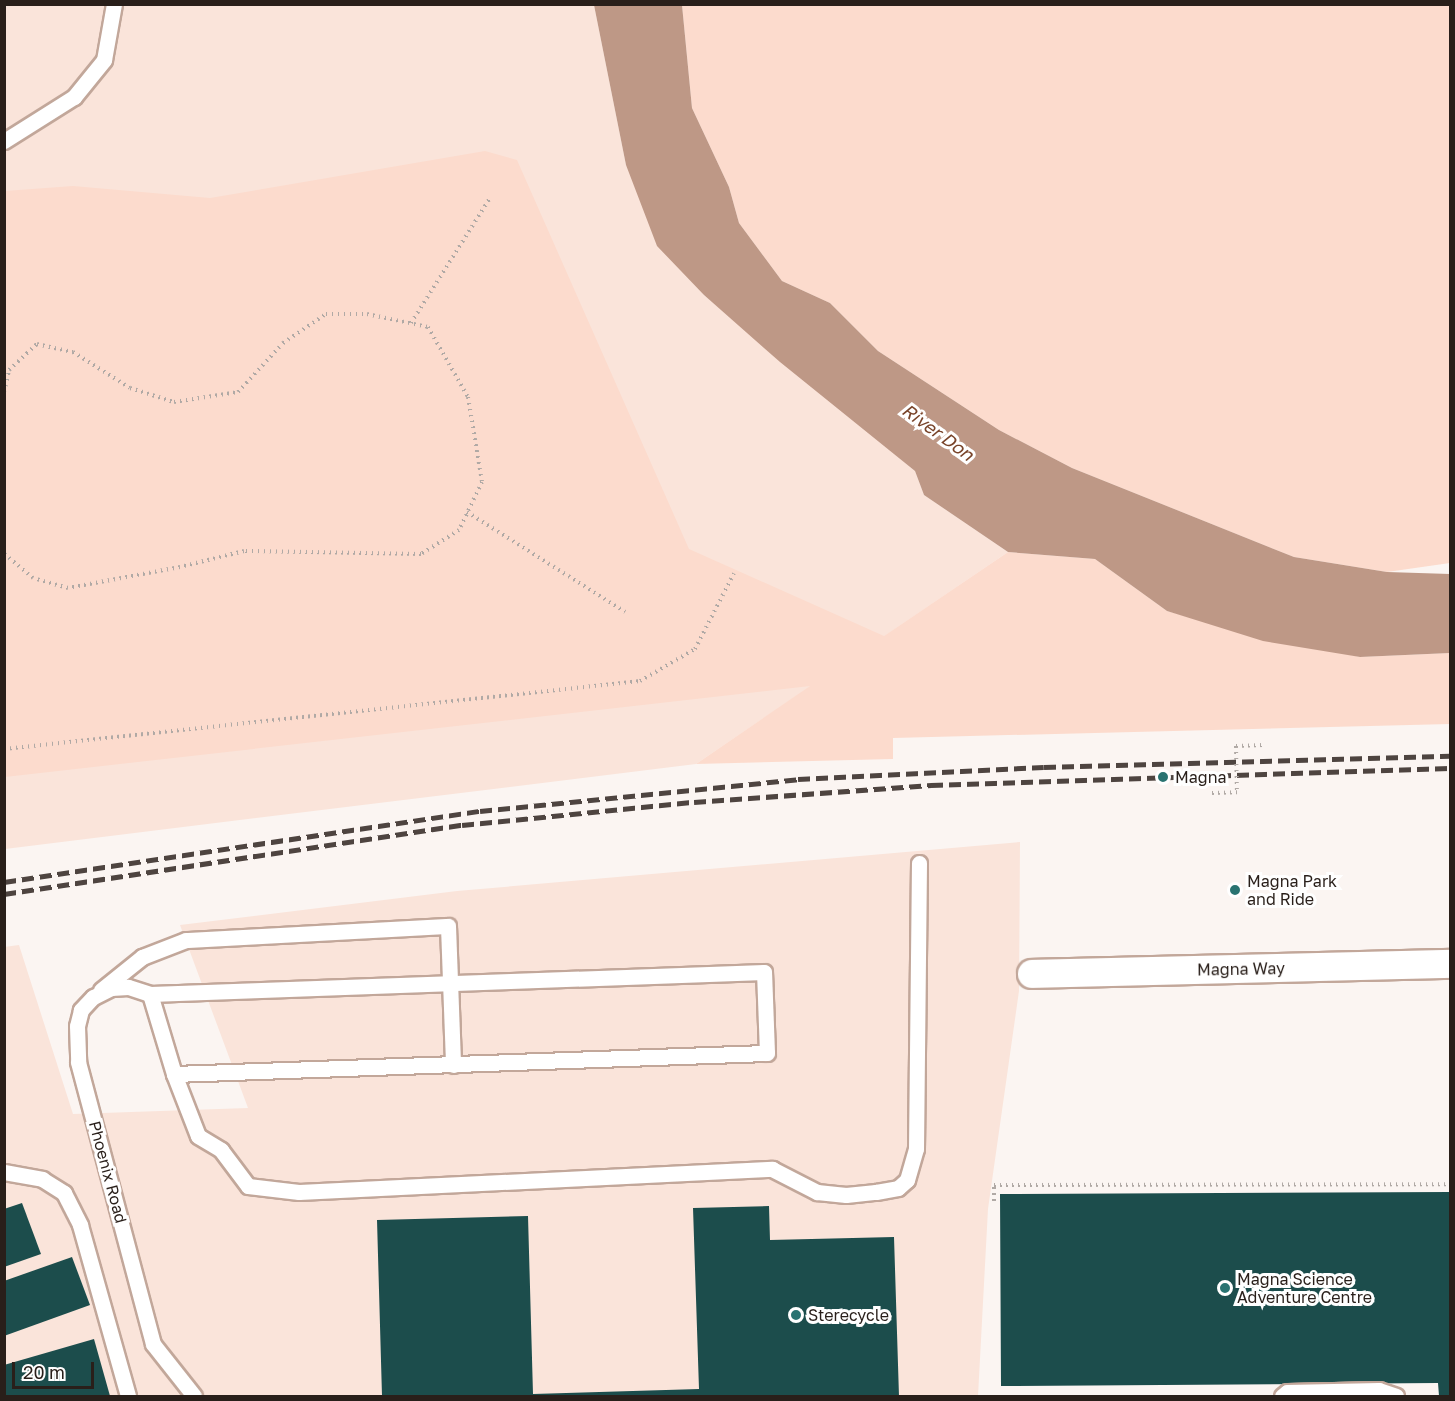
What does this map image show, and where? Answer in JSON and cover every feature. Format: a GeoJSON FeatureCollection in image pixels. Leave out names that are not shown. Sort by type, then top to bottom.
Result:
{"type":"FeatureCollection","features":[{"type":"Feature","properties":{"kind":"street","name":"Magna Way"},"geometry":{"type":"LineString","coordinates":[[1032,974],[1450,964]]}},
{"type":"Feature","properties":{"kind":"lane"},"geometry":{"type":"LineString","coordinates":[[4,141],[74,96],[104,60],[114,4]]}},
{"type":"Feature","properties":{"kind":"lane"},"geometry":{"type":"LineString","coordinates":[[150,994],[174,1074],[198,1136],[221,1150],[248,1186],[299,1192],[772,1170],[817,1192],[846,1195],[898,1188],[907,1180],[916,1149],[919,862]]}},
{"type":"Feature","properties":{"kind":"lane","name":"Phoenix Road"},"geometry":{"type":"LineString","coordinates":[[194,1396],[153,1344],[78,1062],[77,1026],[81,1010],[93,997],[142,957],[186,940],[448,926],[450,983]]}},
{"type":"Feature","properties":{"kind":"lane"},"geometry":{"type":"LineString","coordinates":[[93,997],[119,988],[150,994],[764,972],[767,1053],[174,1074]]}},
{"type":"Feature","properties":{"kind":"lane"},"geometry":{"type":"LineString","coordinates":[[450,983],[453,1065]]}},
{"type":"Feature","properties":{"kind":"lane"},"geometry":{"type":"LineString","coordinates":[[4,1172],[42,1179],[64,1193],[80,1225],[128,1396]]}},
{"type":"Feature","properties":{"kind":"lane"},"geometry":{"type":"LineString","coordinates":[[1282,1396],[1287,1392],[1379,1390],[1396,1396]]}},
{"type":"Feature","properties":{"kind":"path"},"geometry":{"type":"LineString","coordinates":[[411,323],[490,198]]}},
{"type":"Feature","properties":{"kind":"path"},"geometry":{"type":"LineString","coordinates":[[4,392],[9,370],[36,344],[73,352],[130,388],[174,402],[238,392],[283,343],[326,314],[367,314],[428,327],[468,397],[482,482],[459,530],[421,554],[244,551],[180,567],[68,588],[33,578],[4,554]]}},
{"type":"Feature","properties":{"kind":"path"},"geometry":{"type":"LineString","coordinates":[[467,512],[625,612]]}},
{"type":"Feature","properties":{"kind":"path"},"geometry":{"type":"LineString","coordinates":[[4,749],[640,681],[695,649],[734,573]]}},
{"type":"Feature","properties":{"kind":"path"},"geometry":{"type":"LineString","coordinates":[[1212,793],[1237,792],[1236,746],[1263,745]]}},
{"type":"Feature","properties":{"kind":"path"},"geometry":{"type":"LineString","coordinates":[[994,1201],[994,1185],[1450,1184]]}},
{"type":"Feature","properties":{"kind":"shaded area"},"geometry":{"type":"Polygon","coordinates":[[[4,5],[594,5],[626,165],[704,295],[915,471],[924,495],[1008,552],[696,764],[5,849],[4,5]]]}},
{"type":"Feature","properties":{"kind":"shaded area"},"geometry":{"type":"Polygon","coordinates":[[[682,5],[1450,5],[1450,563],[1387,572],[1294,557],[1072,468],[999,430],[878,351],[830,303],[782,281],[739,223],[729,187],[692,108],[682,5]]]}},
{"type":"Feature","properties":{"kind":"shaded area"},"geometry":{"type":"Polygon","coordinates":[[[485,151],[517,160],[689,549],[884,636],[1008,552],[1095,559],[1167,611],[1215,624],[1360,657],[1450,653],[1450,724],[893,738],[893,759],[696,764],[810,686],[5,777],[5,191],[73,186],[210,198],[485,151]]]}},
{"type":"Feature","properties":{"kind":"shaded area"},"geometry":{"type":"Polygon","coordinates":[[[1020,842],[1019,991],[988,1209],[978,1396],[5,1396],[4,947],[19,945],[73,1114],[248,1108],[180,925],[457,891],[1020,842]]]}},
{"type":"Feature","properties":{"kind":"water","name":"River Don"},"geometry":{"type":"Polygon","coordinates":[[[594,5],[682,5],[692,108],[729,187],[739,223],[782,281],[830,303],[878,351],[999,430],[1072,468],[1294,557],[1387,572],[1450,574],[1450,653],[1360,657],[1263,641],[1167,611],[1095,559],[1008,552],[924,495],[915,471],[780,362],[704,295],[657,246],[626,165],[594,5]]]}},
{"type":"Feature","properties":{"kind":"building","name":"Magna Science Adventure Centre"},"geometry":{"type":"Polygon","coordinates":[[[1450,1192],[1450,1396],[1439,1396],[1438,1383],[1001,1386],[1000,1194],[1450,1192]]]}},
{"type":"Feature","properties":{"kind":"building"},"geometry":{"type":"Polygon","coordinates":[[[22,1203],[41,1254],[4,1267],[4,1209],[22,1203]]]}},
{"type":"Feature","properties":{"kind":"building","name":"Sterecycle"},"geometry":{"type":"Polygon","coordinates":[[[769,1206],[770,1240],[894,1237],[899,1396],[382,1396],[377,1220],[528,1216],[533,1394],[699,1389],[693,1208],[769,1206]]]}},
{"type":"Feature","properties":{"kind":"building"},"geometry":{"type":"Polygon","coordinates":[[[72,1257],[90,1305],[4,1336],[4,1281],[72,1257]]]}},
{"type":"Feature","properties":{"kind":"building"},"geometry":{"type":"Polygon","coordinates":[[[94,1339],[110,1396],[4,1396],[4,1365],[94,1339]]]}},
{"type":"Feature","properties":{"kind":"railway"},"geometry":{"type":"LineString","coordinates":[[4,882],[480,811],[798,779],[1044,767],[1450,756]]}},
{"type":"Feature","properties":{"kind":"railway"},"geometry":{"type":"LineString","coordinates":[[4,894],[462,825],[694,802],[931,785],[1450,768]]}},
{"type":"Feature","properties":{"kind":"place","name":"Magna"},"geometry":{"type":"Point","coordinates":[1163,777]}},
{"type":"Feature","properties":{"kind":"place","name":"Magna Park and Ride"},"geometry":{"type":"Point","coordinates":[1235,890]}},
{"type":"Feature","properties":{"kind":"place","name":"Magna Science Adventure Centre"},"geometry":{"type":"Point","coordinates":[1225,1288]}},
{"type":"Feature","properties":{"kind":"place","name":"Sterecycle"},"geometry":{"type":"Point","coordinates":[796,1315]}}]}
